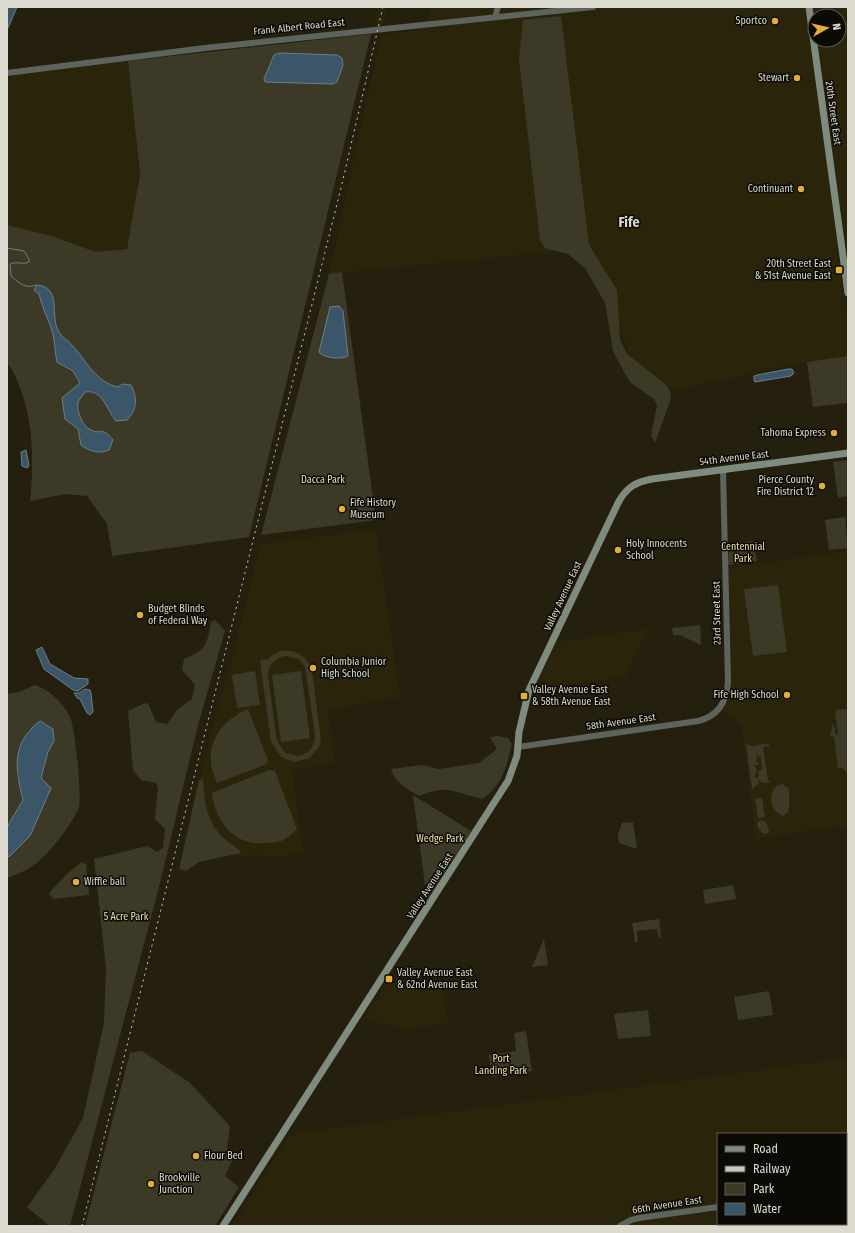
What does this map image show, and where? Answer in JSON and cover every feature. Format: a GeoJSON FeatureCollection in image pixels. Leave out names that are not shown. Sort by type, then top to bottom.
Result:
{"type":"FeatureCollection","features":[{"type":"Feature","properties":{"kind":"main road","name":"20th Street East"},"geometry":{"type":"LineString","coordinates":[[809,7],[848,293]]}},
{"type":"Feature","properties":{"kind":"main road","name":"54th Avenue East"},"geometry":{"type":"LineString","coordinates":[[626,491],[636,483],[646,480],[848,453]]}},
{"type":"Feature","properties":{"kind":"main road","name":"Valley Avenue East"},"geometry":{"type":"LineString","coordinates":[[223,1226],[495,803],[512,774],[518,747],[519,732],[529,690],[618,503],[626,491]]}},
{"type":"Feature","properties":{"kind":"street"},"geometry":{"type":"LineString","coordinates":[[495,17],[498,7]]}},
{"type":"Feature","properties":{"kind":"street","name":"Frank Albert Road East"},"geometry":{"type":"LineString","coordinates":[[7,73],[205,48],[593,7]]}},
{"type":"Feature","properties":{"kind":"street","name":"23rd Street East"},"geometry":{"type":"LineString","coordinates":[[722,706],[727,694],[728,680],[723,470]]}},
{"type":"Feature","properties":{"kind":"street","name":"58th Avenue East"},"geometry":{"type":"LineString","coordinates":[[518,747],[698,721],[712,716],[722,706]]}},
{"type":"Feature","properties":{"kind":"street","name":"66th Avenue East"},"geometry":{"type":"LineString","coordinates":[[620,1226],[639,1218],[717,1208]]}},
{"type":"Feature","properties":{"kind":"shaded area"},"geometry":{"type":"Polygon","coordinates":[[[379,7],[388,7],[383,25],[374,26],[379,7]]]}},
{"type":"Feature","properties":{"kind":"shaded area"},"geometry":{"type":"Polygon","coordinates":[[[431,7],[848,7],[848,242],[836,244],[848,328],[848,356],[807,362],[673,390],[638,376],[589,248],[329,274],[381,35],[425,29],[431,7]]]}},
{"type":"Feature","properties":{"kind":"shaded area"},"geometry":{"type":"Polygon","coordinates":[[[128,61],[140,174],[127,249],[96,252],[52,236],[7,225],[7,85],[9,78],[14,75],[128,61]]]}},
{"type":"Feature","properties":{"kind":"shaded area","name":"Columbia Junior High School"},"geometry":{"type":"Polygon","coordinates":[[[376,529],[400,697],[328,710],[335,761],[325,765],[292,770],[303,852],[284,856],[187,854],[203,768],[261,544],[376,529]]]}},
{"type":"Feature","properties":{"kind":"shaded area","name":"Fife High School"},"geometry":{"type":"Polygon","coordinates":[[[848,551],[848,825],[756,839],[741,725],[719,709],[727,694],[726,568],[848,551]]]}},
{"type":"Feature","properties":{"kind":"shaded area"},"geometry":{"type":"Polygon","coordinates":[[[647,629],[625,677],[535,689],[557,642],[647,629]]]}},
{"type":"Feature","properties":{"kind":"shaded area"},"geometry":{"type":"Polygon","coordinates":[[[393,977],[420,989],[443,991],[448,1023],[404,1029],[364,1019],[390,979],[393,977]]]}},
{"type":"Feature","properties":{"kind":"shaded area"},"geometry":{"type":"Polygon","coordinates":[[[848,1058],[848,1226],[232,1226],[290,1134],[848,1058]]]}},
{"type":"Feature","properties":{"kind":"green space"},"geometry":{"type":"Polygon","coordinates":[[[561,16],[589,245],[617,290],[620,339],[627,354],[665,384],[671,393],[670,401],[655,443],[651,435],[657,406],[654,399],[631,383],[613,351],[605,303],[585,268],[568,254],[545,248],[540,240],[519,59],[523,20],[561,16]]]}},
{"type":"Feature","properties":{"kind":"green space"},"geometry":{"type":"Polygon","coordinates":[[[371,34],[249,537],[112,556],[107,524],[87,496],[65,494],[30,501],[32,483],[32,447],[30,429],[22,394],[16,377],[7,362],[7,225],[52,236],[96,252],[127,249],[140,174],[128,61],[371,34]]]}},
{"type":"Feature","properties":{"kind":"green space","name":"Dacca Park"},"geometry":{"type":"Polygon","coordinates":[[[342,272],[376,520],[261,535],[329,274],[342,272]]]}},
{"type":"Feature","properties":{"kind":"green space"},"geometry":{"type":"Polygon","coordinates":[[[848,356],[848,403],[813,407],[807,362],[848,356]]]}},
{"type":"Feature","properties":{"kind":"green space"},"geometry":{"type":"Polygon","coordinates":[[[848,460],[848,496],[838,498],[833,462],[848,460]]]}},
{"type":"Feature","properties":{"kind":"green space"},"geometry":{"type":"Polygon","coordinates":[[[845,517],[848,548],[829,550],[825,520],[845,517]]]}},
{"type":"Feature","properties":{"kind":"green space","name":"Centennial Park"},"geometry":{"type":"Polygon","coordinates":[[[753,541],[757,561],[728,565],[729,544],[753,541]]]}},
{"type":"Feature","properties":{"kind":"green space"},"geometry":{"type":"Polygon","coordinates":[[[778,585],[787,652],[753,656],[744,589],[778,585]]]}},
{"type":"Feature","properties":{"kind":"green space","name":"5 Acre Park"},"geometry":{"type":"Polygon","coordinates":[[[215,620],[225,631],[198,725],[160,883],[70,1226],[50,1226],[27,1207],[54,1170],[83,1118],[104,1023],[106,968],[94,859],[147,846],[157,852],[163,848],[165,829],[155,819],[158,788],[156,783],[141,780],[133,770],[128,711],[148,703],[156,722],[167,724],[178,709],[192,699],[195,685],[182,670],[184,659],[192,656],[205,646],[211,622],[215,620]]]}},
{"type":"Feature","properties":{"kind":"green space"},"geometry":{"type":"Polygon","coordinates":[[[700,625],[701,645],[680,635],[673,635],[672,628],[700,625]]]}},
{"type":"Feature","properties":{"kind":"green space"},"geometry":{"type":"Polygon","coordinates":[[[280,651],[296,652],[304,657],[310,665],[321,740],[319,747],[310,758],[294,762],[281,757],[271,742],[260,660],[265,659],[266,661],[280,651]],[[286,656],[275,660],[269,669],[268,676],[277,741],[285,753],[299,756],[309,751],[313,745],[315,734],[305,667],[299,659],[286,656]]]}},
{"type":"Feature","properties":{"kind":"green space"},"geometry":{"type":"Polygon","coordinates":[[[255,671],[260,705],[237,708],[232,675],[255,671]]]}},
{"type":"Feature","properties":{"kind":"green space"},"geometry":{"type":"Polygon","coordinates":[[[301,671],[310,738],[281,742],[272,675],[301,671]]]}},
{"type":"Feature","properties":{"kind":"green space"},"geometry":{"type":"Polygon","coordinates":[[[35,685],[46,690],[56,698],[68,712],[70,717],[78,762],[80,801],[79,807],[68,827],[46,855],[21,873],[7,878],[7,857],[10,856],[41,778],[48,752],[54,741],[53,729],[28,730],[18,750],[17,775],[23,800],[7,827],[7,694],[19,692],[35,685]]]}},
{"type":"Feature","properties":{"kind":"green space"},"geometry":{"type":"Polygon","coordinates":[[[248,709],[268,760],[267,764],[217,783],[211,765],[212,746],[215,738],[225,724],[232,718],[248,709]]]}},
{"type":"Feature","properties":{"kind":"green space"},"geometry":{"type":"Polygon","coordinates":[[[848,709],[847,773],[843,768],[838,768],[834,737],[830,736],[833,723],[836,735],[838,734],[835,714],[837,710],[848,709]]]}},
{"type":"Feature","properties":{"kind":"green space"},"geometry":{"type":"Polygon","coordinates":[[[498,736],[508,738],[512,744],[503,774],[495,787],[483,799],[452,790],[438,790],[419,796],[398,782],[391,769],[422,765],[439,769],[479,763],[497,749],[490,737],[498,736]]]}},
{"type":"Feature","properties":{"kind":"green space"},"geometry":{"type":"Polygon","coordinates":[[[769,743],[769,746],[763,747],[768,781],[771,781],[768,783],[760,782],[758,778],[759,774],[757,773],[762,769],[761,758],[755,753],[754,746],[769,743]]]}},
{"type":"Feature","properties":{"kind":"green space"},"geometry":{"type":"Polygon","coordinates":[[[746,744],[753,746],[757,757],[756,761],[759,763],[759,765],[754,765],[757,770],[754,777],[757,778],[759,783],[752,789],[746,744]]]}},
{"type":"Feature","properties":{"kind":"green space"},"geometry":{"type":"Polygon","coordinates":[[[269,770],[275,771],[297,829],[290,836],[281,841],[256,843],[245,841],[236,837],[222,823],[217,814],[212,793],[269,770]]]}},
{"type":"Feature","properties":{"kind":"green space"},"geometry":{"type":"Polygon","coordinates":[[[203,779],[206,805],[211,820],[220,834],[241,853],[199,862],[186,871],[179,869],[199,780],[203,779]]]}},
{"type":"Feature","properties":{"kind":"green space"},"geometry":{"type":"Polygon","coordinates":[[[783,784],[789,789],[789,807],[788,812],[783,816],[776,812],[771,800],[775,788],[778,785],[783,784]]]}},
{"type":"Feature","properties":{"kind":"green space","name":"Wedge Park"},"geometry":{"type":"Polygon","coordinates":[[[413,795],[471,831],[427,900],[413,795]]]}},
{"type":"Feature","properties":{"kind":"green space"},"geometry":{"type":"Polygon","coordinates":[[[762,798],[765,817],[758,818],[755,799],[762,798]]]}},
{"type":"Feature","properties":{"kind":"green space"},"geometry":{"type":"Polygon","coordinates":[[[760,820],[766,822],[769,830],[768,833],[763,833],[759,829],[757,823],[760,820]]]}},
{"type":"Feature","properties":{"kind":"green space"},"geometry":{"type":"Polygon","coordinates":[[[633,822],[637,849],[619,843],[618,834],[622,823],[633,822]]]}},
{"type":"Feature","properties":{"kind":"green space"},"geometry":{"type":"Polygon","coordinates":[[[82,862],[86,864],[89,895],[53,899],[49,893],[70,871],[82,862]]]}},
{"type":"Feature","properties":{"kind":"green space"},"geometry":{"type":"Polygon","coordinates":[[[733,885],[736,899],[705,904],[703,890],[733,885]]]}},
{"type":"Feature","properties":{"kind":"green space"},"geometry":{"type":"Polygon","coordinates":[[[659,919],[661,938],[659,938],[657,929],[637,931],[638,942],[635,942],[632,923],[659,919]]]}},
{"type":"Feature","properties":{"kind":"green space"},"geometry":{"type":"Polygon","coordinates":[[[544,939],[548,965],[532,967],[544,939]]]}},
{"type":"Feature","properties":{"kind":"green space"},"geometry":{"type":"Polygon","coordinates":[[[769,991],[773,1015],[738,1020],[734,997],[769,991]]]}},
{"type":"Feature","properties":{"kind":"green space"},"geometry":{"type":"Polygon","coordinates":[[[648,1010],[651,1036],[618,1039],[614,1014],[648,1010]]]}},
{"type":"Feature","properties":{"kind":"green space","name":"Port Landing Park"},"geometry":{"type":"Polygon","coordinates":[[[526,1031],[532,1071],[492,1077],[489,1055],[516,1051],[514,1033],[526,1031]]]}},
{"type":"Feature","properties":{"kind":"green space"},"geometry":{"type":"Polygon","coordinates":[[[142,1051],[190,1083],[230,1126],[227,1149],[236,1153],[225,1176],[239,1187],[215,1226],[85,1226],[130,1053],[142,1051]]]}},
{"type":"Feature","properties":{"kind":"water"},"geometry":{"type":"Polygon","coordinates":[[[7,7],[17,7],[7,30],[7,7]]]}},
{"type":"Feature","properties":{"kind":"water"},"geometry":{"type":"Polygon","coordinates":[[[279,53],[337,55],[342,58],[343,65],[337,82],[333,84],[265,82],[264,79],[274,55],[279,53]]]}},
{"type":"Feature","properties":{"kind":"water"},"geometry":{"type":"Polygon","coordinates":[[[37,285],[45,287],[49,290],[54,302],[55,322],[58,331],[73,346],[92,371],[111,385],[118,387],[122,384],[131,385],[135,395],[135,408],[127,420],[116,421],[104,401],[96,394],[85,392],[80,399],[78,406],[79,414],[85,426],[94,431],[106,433],[113,440],[109,450],[98,452],[91,451],[81,445],[78,429],[65,419],[62,398],[80,383],[73,371],[57,362],[54,337],[39,294],[34,290],[37,285]]]}},
{"type":"Feature","properties":{"kind":"water"},"geometry":{"type":"Polygon","coordinates":[[[339,306],[343,311],[348,356],[333,358],[324,356],[319,352],[330,307],[339,306]]]}},
{"type":"Feature","properties":{"kind":"water"},"geometry":{"type":"Polygon","coordinates":[[[792,369],[794,373],[791,376],[754,381],[754,376],[792,369]]]}},
{"type":"Feature","properties":{"kind":"water"},"geometry":{"type":"Polygon","coordinates":[[[26,450],[29,466],[27,468],[22,466],[21,452],[26,450]]]}},
{"type":"Feature","properties":{"kind":"water"},"geometry":{"type":"Polygon","coordinates":[[[42,647],[50,664],[74,678],[88,679],[88,684],[78,691],[73,690],[44,669],[36,650],[42,647]]]}},
{"type":"Feature","properties":{"kind":"water"},"geometry":{"type":"Polygon","coordinates":[[[85,689],[90,690],[91,693],[93,712],[90,715],[87,713],[80,699],[77,698],[74,693],[79,693],[85,689]]]}},
{"type":"Feature","properties":{"kind":"water"},"geometry":{"type":"Polygon","coordinates":[[[40,721],[53,729],[54,741],[48,752],[41,778],[51,788],[30,836],[10,856],[7,857],[7,827],[23,800],[17,767],[20,747],[24,738],[40,721]]]}},
{"type":"Feature","properties":{"kind":"waterway"},"geometry":{"type":"LineString","coordinates":[[7,248],[24,251],[29,259],[29,262],[26,263],[10,264],[11,276],[23,285],[37,285]]}},
{"type":"Feature","properties":{"kind":"railway"},"geometry":{"type":"LineString","coordinates":[[82,1226],[341,188],[383,7]]}},
{"type":"Feature","properties":{"kind":"place","name":"Sportco"},"geometry":{"type":"Point","coordinates":[775,21]}},
{"type":"Feature","properties":{"kind":"place","name":"Stewart"},"geometry":{"type":"Point","coordinates":[797,78]}},
{"type":"Feature","properties":{"kind":"place","name":"Continuant"},"geometry":{"type":"Point","coordinates":[801,189]}},
{"type":"Feature","properties":{"kind":"place","name":"20th Street East & 51st Avenue East"},"geometry":{"type":"Point","coordinates":[839,270]}},
{"type":"Feature","properties":{"kind":"place","name":"Tahoma Express"},"geometry":{"type":"Point","coordinates":[834,433]}},
{"type":"Feature","properties":{"kind":"place","name":"Pierce County Fire District 12"},"geometry":{"type":"Point","coordinates":[822,486]}},
{"type":"Feature","properties":{"kind":"place","name":"Fife History Museum"},"geometry":{"type":"Point","coordinates":[342,509]}},
{"type":"Feature","properties":{"kind":"place","name":"Holy Innocents School"},"geometry":{"type":"Point","coordinates":[618,550]}},
{"type":"Feature","properties":{"kind":"place","name":"Budget Blinds of Federal Way"},"geometry":{"type":"Point","coordinates":[140,615]}},
{"type":"Feature","properties":{"kind":"place","name":"Columbia Junior High School"},"geometry":{"type":"Point","coordinates":[313,668]}},
{"type":"Feature","properties":{"kind":"place","name":"Fife High School"},"geometry":{"type":"Point","coordinates":[787,695]}},
{"type":"Feature","properties":{"kind":"place","name":"Valley Avenue East & 58th Avenue East"},"geometry":{"type":"Point","coordinates":[524,696]}},
{"type":"Feature","properties":{"kind":"place","name":"Wiffle ball"},"geometry":{"type":"Point","coordinates":[76,882]}},
{"type":"Feature","properties":{"kind":"place","name":"Valley Avenue East & 62nd Avenue East"},"geometry":{"type":"Point","coordinates":[389,979]}},
{"type":"Feature","properties":{"kind":"place","name":"Flour Bed"},"geometry":{"type":"Point","coordinates":[196,1156]}},
{"type":"Feature","properties":{"kind":"place","name":"Brookville Junction"},"geometry":{"type":"Point","coordinates":[151,1184]}},
{"type":"Feature","properties":{"kind":"district","name":"Fife"},"geometry":{"type":"Point","coordinates":[629,222]}}]}
